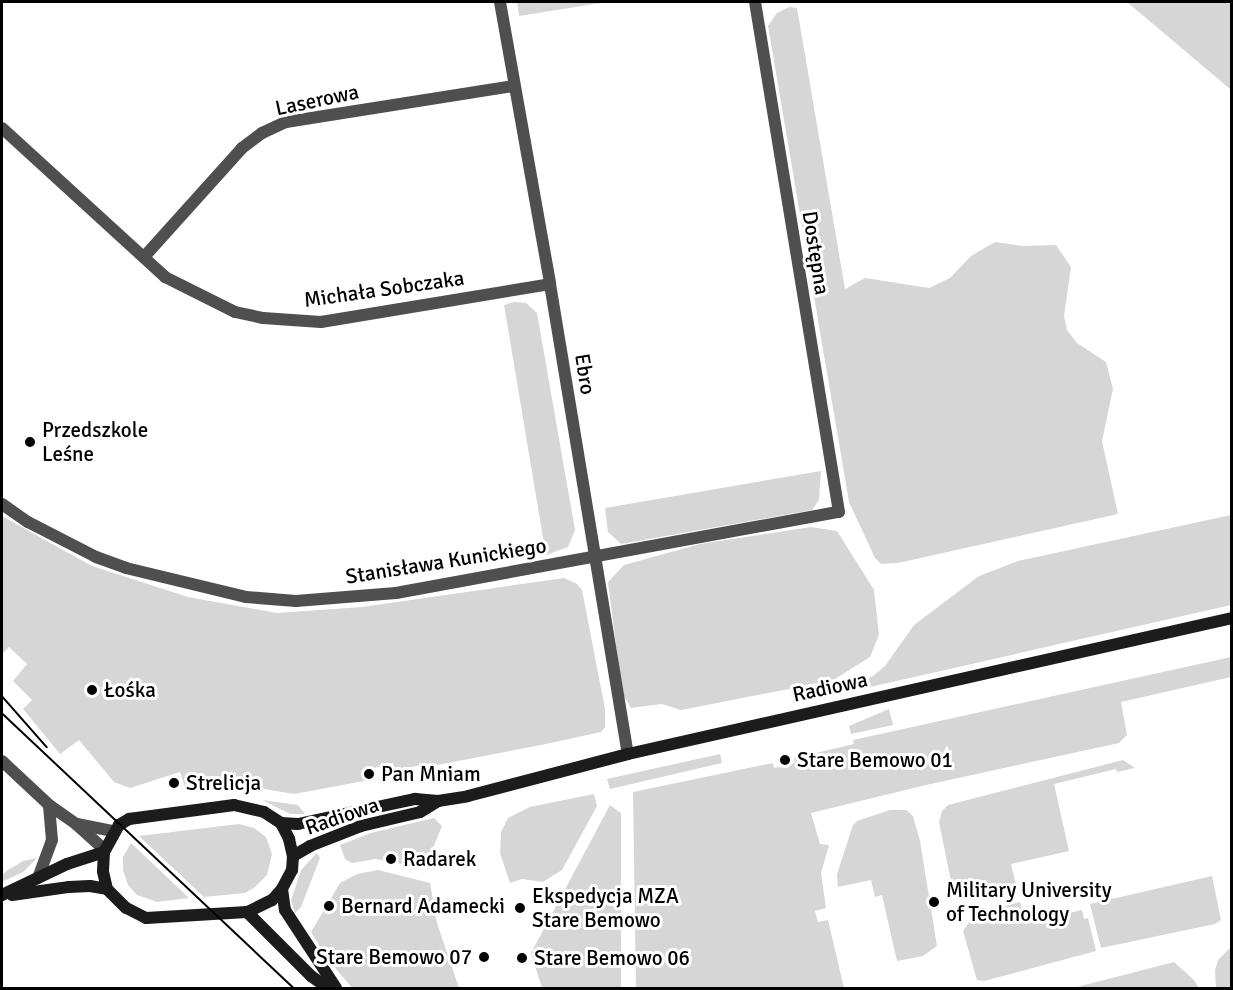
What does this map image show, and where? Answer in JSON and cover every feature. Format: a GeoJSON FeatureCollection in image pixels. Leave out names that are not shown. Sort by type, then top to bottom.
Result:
{"type":"FeatureCollection","features":[{"type":"Feature","properties":{"kind":"main road","name":"Radiowa"},"geometry":{"type":"LineString","coordinates":[[281,823],[298,824],[415,799],[438,801],[468,796],[628,754],[1232,618]]}},
{"type":"Feature","properties":{"kind":"main road","name":"Radiowa"},"geometry":{"type":"LineString","coordinates":[[293,856],[310,846],[361,826],[420,812],[438,801]]}},
{"type":"Feature","properties":{"kind":"main road"},"geometry":{"type":"LineString","coordinates":[[234,805],[264,812],[281,823],[293,856],[292,870],[282,890],[267,903],[247,912],[146,918],[126,908],[108,889],[103,871],[104,850],[113,831],[129,819],[234,805]]}},
{"type":"Feature","properties":{"kind":"main road"},"geometry":{"type":"LineString","coordinates":[[2,895],[104,850]]}},
{"type":"Feature","properties":{"kind":"main road"},"geometry":{"type":"LineString","coordinates":[[2,895],[69,887],[90,886],[108,889]]}},
{"type":"Feature","properties":{"kind":"main road"},"geometry":{"type":"LineString","coordinates":[[282,890],[285,910],[336,988]]}},
{"type":"Feature","properties":{"kind":"main road"},"geometry":{"type":"LineString","coordinates":[[247,912],[311,976],[328,988]]}},
{"type":"Feature","properties":{"kind":"street","name":"Ebro"},"geometry":{"type":"LineString","coordinates":[[500,2],[550,284],[628,754]]}},
{"type":"Feature","properties":{"kind":"street","name":"Dostępna"},"geometry":{"type":"LineString","coordinates":[[754,2],[839,512]]}},
{"type":"Feature","properties":{"kind":"street","name":"Laserowa"},"geometry":{"type":"LineString","coordinates":[[144,257],[242,148],[262,133],[286,122],[514,86]]}},
{"type":"Feature","properties":{"kind":"street","name":"Michała Sobczaka"},"geometry":{"type":"LineString","coordinates":[[2,128],[165,277],[235,312],[292,321],[321,322],[550,284]]}},
{"type":"Feature","properties":{"kind":"street","name":"Stanisława Kunickiego"},"geometry":{"type":"LineString","coordinates":[[2,504],[28,522],[96,557],[126,568],[246,597],[296,601],[396,593],[839,512]]}},
{"type":"Feature","properties":{"kind":"street"},"geometry":{"type":"LineString","coordinates":[[2,761],[49,805],[76,824],[104,850]]}},
{"type":"Feature","properties":{"kind":"street"},"geometry":{"type":"LineString","coordinates":[[38,878],[52,840],[49,805]]}},
{"type":"Feature","properties":{"kind":"street"},"geometry":{"type":"LineString","coordinates":[[76,824],[113,831]]}},
{"type":"Feature","properties":{"kind":"shaded area"},"geometry":{"type":"Polygon","coordinates":[[[517,2],[607,2],[519,16],[517,2]]]}},
{"type":"Feature","properties":{"kind":"shaded area"},"geometry":{"type":"Polygon","coordinates":[[[1127,2],[1231,2],[1230,89],[1127,2]]]}},
{"type":"Feature","properties":{"kind":"shaded area"},"geometry":{"type":"Polygon","coordinates":[[[789,7],[797,8],[845,289],[865,278],[929,288],[950,278],[971,256],[995,242],[1023,246],[1056,245],[1071,267],[1064,316],[1067,330],[1077,343],[1106,362],[1113,389],[1102,441],[1118,514],[898,563],[881,564],[875,558],[849,502],[768,26],[777,13],[789,7]]]}},
{"type":"Feature","properties":{"kind":"shaded area"},"geometry":{"type":"Polygon","coordinates":[[[514,302],[526,303],[537,313],[575,530],[568,547],[546,555],[504,305],[514,302]]]}},
{"type":"Feature","properties":{"kind":"shaded area"},"geometry":{"type":"Polygon","coordinates":[[[821,471],[819,500],[812,510],[621,544],[608,532],[605,508],[821,471]]]}},
{"type":"Feature","properties":{"kind":"shaded area"},"geometry":{"type":"Polygon","coordinates":[[[1231,515],[1231,605],[857,690],[856,685],[885,666],[914,625],[979,576],[1018,561],[1231,515]]]}},
{"type":"Feature","properties":{"kind":"shaded area"},"geometry":{"type":"Polygon","coordinates":[[[2,516],[92,566],[188,597],[277,613],[362,607],[564,578],[577,584],[582,590],[605,709],[605,727],[601,732],[427,767],[425,764],[395,771],[393,763],[362,771],[364,781],[294,794],[228,783],[186,790],[180,772],[130,788],[114,782],[79,740],[60,754],[23,709],[32,700],[13,681],[27,664],[9,647],[2,654],[2,516]]]}},
{"type":"Feature","properties":{"kind":"shaded area"},"geometry":{"type":"Polygon","coordinates":[[[811,527],[837,531],[874,590],[879,635],[870,657],[835,679],[789,689],[681,710],[662,704],[631,708],[624,696],[619,669],[608,582],[624,565],[700,544],[811,527]]]}},
{"type":"Feature","properties":{"kind":"shaded area"},"geometry":{"type":"Polygon","coordinates":[[[1231,657],[1231,677],[1121,702],[1127,735],[1119,743],[926,785],[811,813],[820,844],[829,845],[821,873],[826,908],[815,911],[818,922],[828,920],[844,988],[636,988],[633,792],[773,763],[774,768],[795,763],[794,758],[854,744],[853,740],[1231,657]]]}},
{"type":"Feature","properties":{"kind":"shaded area"},"geometry":{"type":"Polygon","coordinates":[[[889,709],[893,725],[851,734],[849,726],[889,709]]]}},
{"type":"Feature","properties":{"kind":"shaded area"},"geometry":{"type":"Polygon","coordinates":[[[720,754],[722,763],[610,789],[607,779],[720,754]]]}},
{"type":"Feature","properties":{"kind":"shaded area"},"geometry":{"type":"Polygon","coordinates":[[[1123,760],[1135,768],[1117,772],[1116,769],[1054,784],[1069,851],[1011,864],[1016,885],[968,897],[957,895],[953,891],[939,822],[942,811],[948,805],[1123,760]]]}},
{"type":"Feature","properties":{"kind":"shaded area"},"geometry":{"type":"Polygon","coordinates":[[[594,794],[597,806],[562,870],[543,882],[522,879],[510,883],[500,853],[501,832],[508,818],[530,807],[594,794]]]}},
{"type":"Feature","properties":{"kind":"shaded area"},"geometry":{"type":"Polygon","coordinates":[[[262,800],[298,805],[305,814],[290,814],[262,800]]]}},
{"type":"Feature","properties":{"kind":"shaded area"},"geometry":{"type":"Polygon","coordinates":[[[610,805],[621,813],[621,988],[542,988],[531,953],[610,805]]]}},
{"type":"Feature","properties":{"kind":"shaded area"},"geometry":{"type":"Polygon","coordinates":[[[890,810],[906,810],[913,816],[920,841],[937,946],[923,956],[897,961],[882,895],[875,897],[871,880],[838,887],[837,874],[853,825],[857,821],[890,810]]]}},
{"type":"Feature","properties":{"kind":"shaded area"},"geometry":{"type":"Polygon","coordinates":[[[434,818],[442,826],[433,848],[429,869],[376,859],[352,863],[345,859],[340,845],[371,833],[434,818]]]}},
{"type":"Feature","properties":{"kind":"shaded area"},"geometry":{"type":"Polygon","coordinates":[[[239,824],[254,828],[266,837],[272,854],[267,875],[245,893],[204,897],[139,836],[239,824]]]}},
{"type":"Feature","properties":{"kind":"shaded area"},"geometry":{"type":"Polygon","coordinates":[[[131,843],[189,898],[157,902],[137,895],[128,885],[123,870],[123,857],[131,843]]]}},
{"type":"Feature","properties":{"kind":"shaded area"},"geometry":{"type":"Polygon","coordinates":[[[317,853],[320,858],[301,907],[295,913],[291,901],[301,870],[317,853]]]}},
{"type":"Feature","properties":{"kind":"shaded area"},"geometry":{"type":"Polygon","coordinates":[[[37,858],[23,872],[2,882],[2,875],[8,870],[23,861],[37,858]]]}},
{"type":"Feature","properties":{"kind":"shaded area"},"geometry":{"type":"Polygon","coordinates":[[[378,870],[430,883],[437,923],[459,988],[352,988],[326,957],[311,932],[340,883],[357,874],[378,870]]]}},
{"type":"Feature","properties":{"kind":"shaded area"},"geometry":{"type":"Polygon","coordinates":[[[1212,876],[1221,920],[1215,924],[1101,948],[1090,904],[1212,876]]]}},
{"type":"Feature","properties":{"kind":"shaded area"},"geometry":{"type":"Polygon","coordinates":[[[1020,902],[1025,923],[1082,910],[1084,919],[1088,918],[1096,951],[984,981],[977,980],[963,931],[974,915],[1020,902]]]}},
{"type":"Feature","properties":{"kind":"shaded area"},"geometry":{"type":"Polygon","coordinates":[[[1231,947],[1231,988],[1216,988],[1215,971],[1218,960],[1231,947]]]}},
{"type":"Feature","properties":{"kind":"shaded area"},"geometry":{"type":"Polygon","coordinates":[[[1174,962],[1194,980],[1199,988],[1073,988],[1174,962]]]}},
{"type":"Feature","properties":{"kind":"tram line"},"geometry":{"type":"LineString","coordinates":[[2,696],[47,747]]}},
{"type":"Feature","properties":{"kind":"tram line"},"geometry":{"type":"LineString","coordinates":[[2,713],[294,988]]}},
{"type":"Feature","properties":{"kind":"place","name":"Przedszkole Leśne"},"geometry":{"type":"Point","coordinates":[30,442]}},
{"type":"Feature","properties":{"kind":"place","name":"Łośka"},"geometry":{"type":"Point","coordinates":[92,690]}},
{"type":"Feature","properties":{"kind":"place","name":"Stare Bemowo 01"},"geometry":{"type":"Point","coordinates":[785,760]}},
{"type":"Feature","properties":{"kind":"place","name":"Pan Mniam"},"geometry":{"type":"Point","coordinates":[369,774]}},
{"type":"Feature","properties":{"kind":"place","name":"Strelicja"},"geometry":{"type":"Point","coordinates":[174,783]}},
{"type":"Feature","properties":{"kind":"place","name":"Radarek"},"geometry":{"type":"Point","coordinates":[391,859]}},
{"type":"Feature","properties":{"kind":"place","name":"Military University of Technology"},"geometry":{"type":"Point","coordinates":[934,902]}},
{"type":"Feature","properties":{"kind":"place","name":"Bernard Adamecki"},"geometry":{"type":"Point","coordinates":[329,906]}},
{"type":"Feature","properties":{"kind":"place","name":"Ekspedycja MZA Stare Bemowo"},"geometry":{"type":"Point","coordinates":[520,908]}},
{"type":"Feature","properties":{"kind":"place","name":"Stare Bemowo 07"},"geometry":{"type":"Point","coordinates":[484,957]}},
{"type":"Feature","properties":{"kind":"place","name":"Stare Bemowo 06"},"geometry":{"type":"Point","coordinates":[522,958]}}]}
